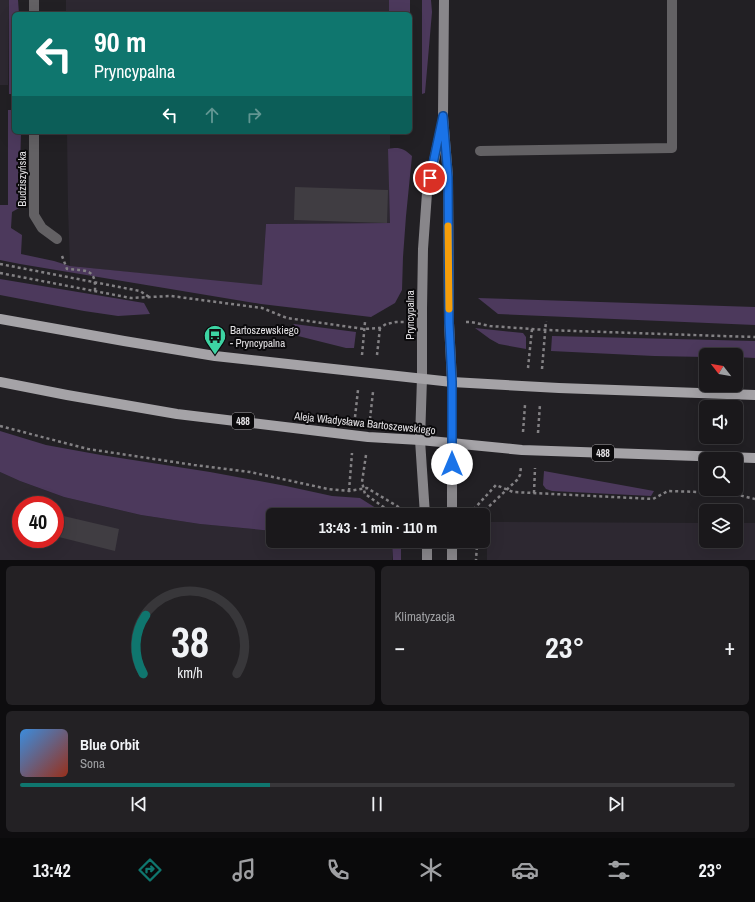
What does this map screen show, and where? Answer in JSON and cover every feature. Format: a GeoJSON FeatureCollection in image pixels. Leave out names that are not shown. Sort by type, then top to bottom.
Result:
{"type":"FeatureCollection","features":[{"type":"Feature","properties":{"kind":"main road"},"geometry":{"type":"LineString","coordinates":[[0,319],[215,356],[452,382],[560,388],[755,394]]}},
{"type":"Feature","properties":{"kind":"main road","name":"Aleja Władysława Bartoszewskiego"},"geometry":{"type":"LineString","coordinates":[[0,382],[177,414],[354,435],[529,450],[755,458]]}},
{"type":"Feature","properties":{"kind":"street"},"geometry":{"type":"LineString","coordinates":[[34,0],[34,12]]}},
{"type":"Feature","properties":{"kind":"street","name":"Pryncypalna"},"geometry":{"type":"LineString","coordinates":[[444,0],[443,116],[448,177],[449,323],[452,382],[452,508]]}},
{"type":"Feature","properties":{"kind":"street"},"geometry":{"type":"LineString","coordinates":[[480,151],[672,148],[672,0]]}},
{"type":"Feature","properties":{"kind":"street","name":"Pryncypalna"},"geometry":{"type":"LineString","coordinates":[[425,508],[420,440],[423,249],[427,193],[443,116]]}},
{"type":"Feature","properties":{"kind":"street","name":"Budziszyńska"},"geometry":{"type":"LineString","coordinates":[[34,134],[34,215],[42,228],[57,239]]}},
{"type":"Feature","properties":{"kind":"street"},"geometry":{"type":"LineString","coordinates":[[427,548],[427,560]]}},
{"type":"Feature","properties":{"kind":"street"},"geometry":{"type":"LineString","coordinates":[[452,548],[452,560]]}},
{"type":"Feature","properties":{"kind":"path"},"geometry":{"type":"LineString","coordinates":[[57,239],[67,269],[88,271],[94,276],[95,291]]}},
{"type":"Feature","properties":{"kind":"path"},"geometry":{"type":"LineString","coordinates":[[0,264],[140,291],[150,297]]}},
{"type":"Feature","properties":{"kind":"path"},"geometry":{"type":"LineString","coordinates":[[0,273],[131,298],[171,296],[262,308],[287,318],[364,329],[380,328],[386,324],[396,322],[422,323]]}},
{"type":"Feature","properties":{"kind":"path"},"geometry":{"type":"LineString","coordinates":[[348,491],[365,322]]}},
{"type":"Feature","properties":{"kind":"path"},"geometry":{"type":"LineString","coordinates":[[449,323],[471,322],[490,326],[546,330],[755,337]]}},
{"type":"Feature","properties":{"kind":"path"},"geometry":{"type":"LineString","coordinates":[[0,426],[88,449],[250,472],[328,489],[348,491],[367,488],[399,508]]}},
{"type":"Feature","properties":{"kind":"path"},"geometry":{"type":"LineString","coordinates":[[487,508],[517,480],[520,475]]}},
{"type":"Feature","properties":{"kind":"path"},"geometry":{"type":"LineString","coordinates":[[475,508],[496,485],[513,492],[653,500],[668,490],[730,493],[755,499]]}},
{"type":"Feature","properties":{"kind":"path"},"geometry":{"type":"LineString","coordinates":[[476,548],[476,560]]}},
{"type":"Feature","properties":{"kind":"shaded area"},"geometry":{"type":"Polygon","coordinates":[[[0,0],[9,0],[8,85],[0,85],[0,0]]]}},
{"type":"Feature","properties":{"kind":"shaded area"},"geometry":{"type":"Polygon","coordinates":[[[9,0],[18,0],[19,12],[12,12],[12,94],[9,94],[9,0]]]}},
{"type":"Feature","properties":{"kind":"shaded area"},"geometry":{"type":"Polygon","coordinates":[[[66,0],[389,0],[389,12],[66,12],[66,0]]]}},
{"type":"Feature","properties":{"kind":"shaded area"},"geometry":{"type":"Polygon","coordinates":[[[389,0],[410,0],[410,12],[389,12],[389,0]]]}},
{"type":"Feature","properties":{"kind":"shaded area"},"geometry":{"type":"Polygon","coordinates":[[[422,0],[431,0],[432,12],[425,93],[422,94],[422,0]]]}},
{"type":"Feature","properties":{"kind":"shaded area"},"geometry":{"type":"Polygon","coordinates":[[[8,110],[12,110],[12,134],[21,134],[19,208],[12,212],[11,228],[22,235],[21,254],[70,266],[262,285],[266,224],[390,223],[388,149],[398,148],[406,151],[412,156],[406,216],[402,290],[395,303],[371,317],[261,304],[0,260],[0,205],[8,205],[8,110]]]}},
{"type":"Feature","properties":{"kind":"shaded area"},"geometry":{"type":"Polygon","coordinates":[[[67,134],[390,134],[390,223],[266,224],[262,286],[70,266],[67,134]]]}},
{"type":"Feature","properties":{"kind":"shaded area"},"geometry":{"type":"Polygon","coordinates":[[[0,279],[144,303],[150,314],[118,316],[0,295],[0,279]]]}},
{"type":"Feature","properties":{"kind":"shaded area"},"geometry":{"type":"Polygon","coordinates":[[[478,298],[755,307],[755,325],[498,314],[478,298]]]}},
{"type":"Feature","properties":{"kind":"shaded area"},"geometry":{"type":"Polygon","coordinates":[[[294,324],[356,332],[354,348],[346,348],[286,333],[294,324]]]}},
{"type":"Feature","properties":{"kind":"shaded area"},"geometry":{"type":"Polygon","coordinates":[[[475,328],[523,333],[526,337],[526,349],[499,344],[475,328]]]}},
{"type":"Feature","properties":{"kind":"shaded area"},"geometry":{"type":"Polygon","coordinates":[[[552,336],[755,341],[755,358],[743,357],[743,348],[699,348],[699,357],[551,351],[552,336]]]}},
{"type":"Feature","properties":{"kind":"shaded area"},"geometry":{"type":"Polygon","coordinates":[[[0,431],[46,445],[210,472],[332,496],[360,498],[376,508],[266,508],[266,530],[200,524],[141,515],[64,497],[0,472],[0,431]]]}},
{"type":"Feature","properties":{"kind":"shaded area"},"geometry":{"type":"Polygon","coordinates":[[[544,471],[654,491],[651,496],[552,491],[546,489],[543,485],[544,471]]]}},
{"type":"Feature","properties":{"kind":"shaded area"},"geometry":{"type":"Polygon","coordinates":[[[0,472],[61,496],[12,496],[12,548],[64,548],[64,497],[141,515],[200,524],[266,530],[266,548],[392,548],[392,560],[0,560],[0,472]]]}},
{"type":"Feature","properties":{"kind":"shaded area"},"geometry":{"type":"Polygon","coordinates":[[[490,522],[699,523],[699,548],[743,548],[743,523],[755,523],[755,560],[487,560],[487,548],[490,548],[490,522]]]}},
{"type":"Feature","properties":{"kind":"shaded area"},"geometry":{"type":"Polygon","coordinates":[[[392,548],[401,548],[401,560],[393,560],[392,548]]]}},
{"type":"Feature","properties":{"kind":"building"},"geometry":{"type":"Polygon","coordinates":[[[295,187],[388,190],[387,223],[294,220],[295,187]]]}},
{"type":"Feature","properties":{"kind":"building"},"geometry":{"type":"Polygon","coordinates":[[[64,516],[119,529],[115,551],[64,538],[64,516]]]}},
{"type":"Feature","properties":{"kind":"slow traffic"},"geometry":{"type":"LineString","coordinates":[[448,226],[449,309]]}},
{"type":"Feature","properties":{"kind":"place","name":"Bartoszewskiego - Pryncypalna"},"geometry":{"type":"Point","coordinates":[215,356]}},
{"type":"Feature","properties":{"kind":"route"},"geometry":{"type":"LineString","coordinates":[[430,178],[443,116],[448,177],[452,464]]}}]}
